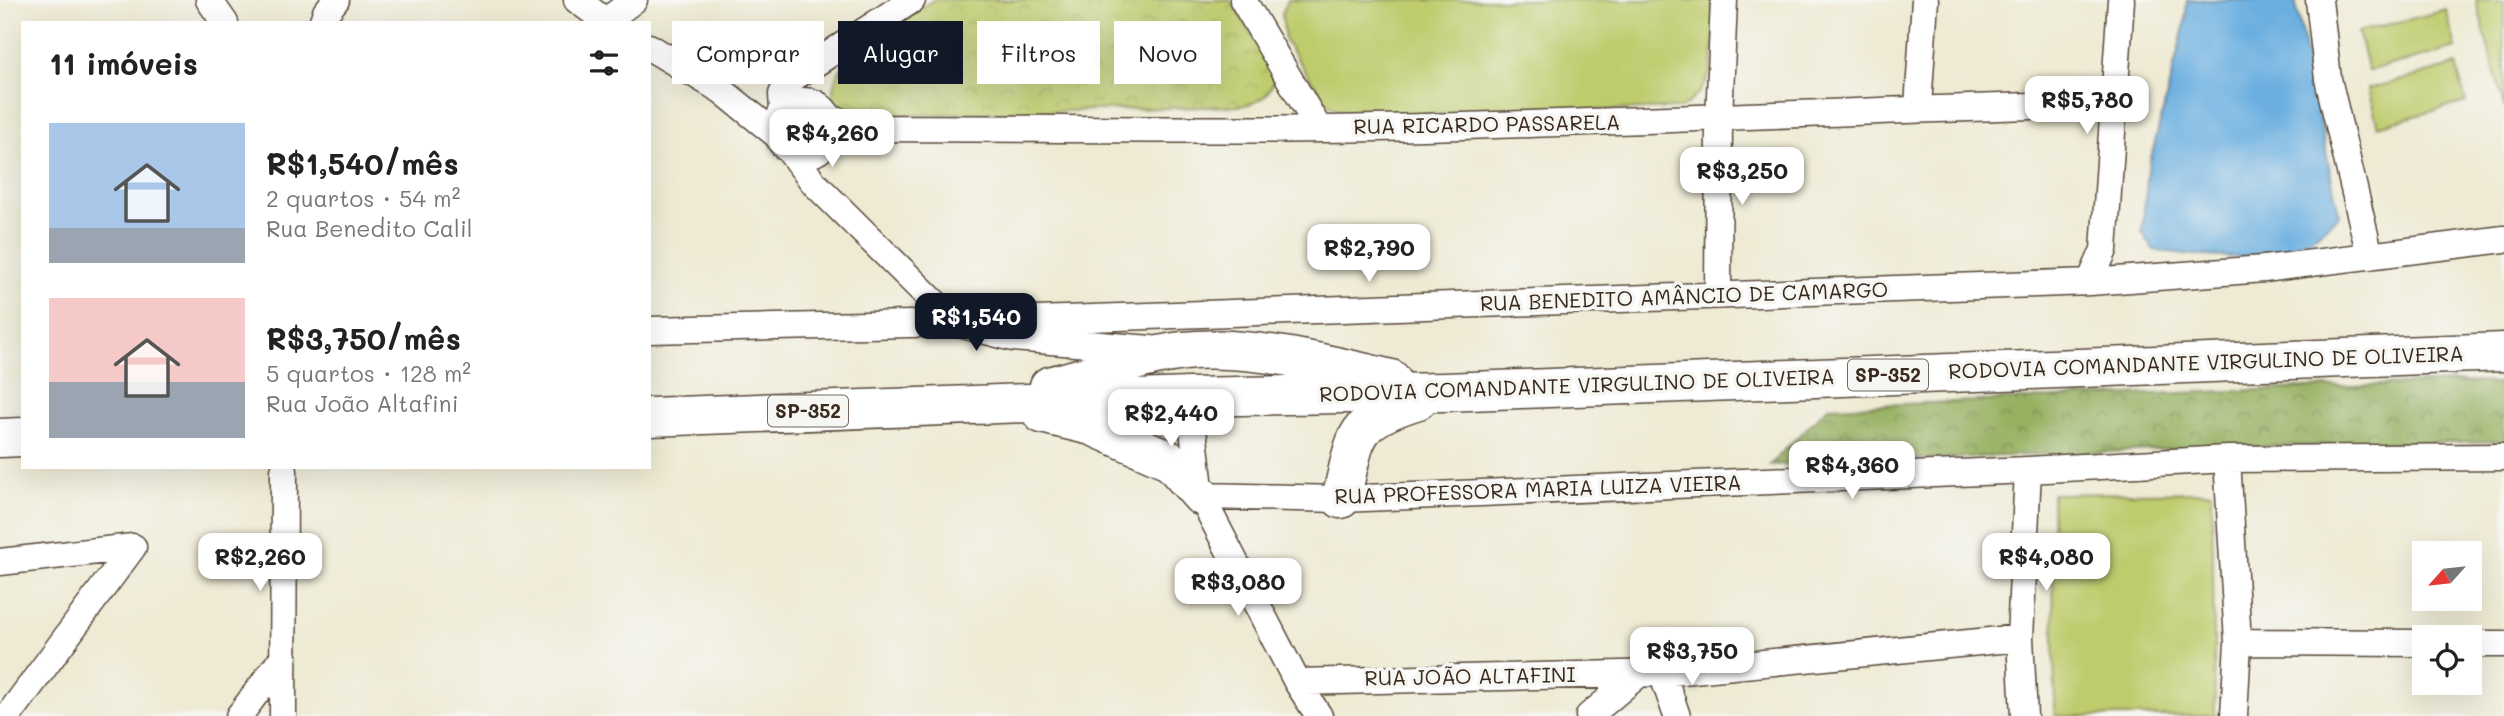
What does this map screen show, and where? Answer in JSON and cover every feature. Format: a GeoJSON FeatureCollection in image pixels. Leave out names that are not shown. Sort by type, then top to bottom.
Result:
{"type":"FeatureCollection","features":[{"type":"Feature","properties":{"kind":"highway"},"geometry":{"type":"LineString","coordinates":[[2333,359],[2504,339]]}},
{"type":"Feature","properties":{"kind":"highway"},"geometry":{"type":"LineString","coordinates":[[967,404],[1184,351],[1224,350],[1340,367],[1444,392]]}},
{"type":"Feature","properties":{"kind":"highway"},"geometry":{"type":"LineString","coordinates":[[1184,351],[1189,397]]}},
{"type":"Feature","properties":{"kind":"highway","name":"RODOVIA COMANDANTE VIRGULINO DE OLIVEIRA"},"geometry":{"type":"LineString","coordinates":[[651,417],[1189,397],[1444,392],[2504,352]]}},
{"type":"Feature","properties":{"kind":"highway"},"geometry":{"type":"LineString","coordinates":[[2333,359],[2504,367]]}},
{"type":"Feature","properties":{"kind":"highway"},"geometry":{"type":"LineString","coordinates":[[1341,499],[1357,434],[1382,411],[1444,392]]}},
{"type":"Feature","properties":{"kind":"highway"},"geometry":{"type":"LineString","coordinates":[[967,404],[1057,417],[1092,426],[1169,460],[1201,496]]}},
{"type":"Feature","properties":{"kind":"highway"},"geometry":{"type":"LineString","coordinates":[[0,438],[21,437]]}},
{"type":"Feature","properties":{"kind":"street"},"geometry":{"type":"LineString","coordinates":[[209,0],[224,21]]}},
{"type":"Feature","properties":{"kind":"street"},"geometry":{"type":"LineString","coordinates":[[324,21],[326,12],[337,0]]}},
{"type":"Feature","properties":{"kind":"street"},"geometry":{"type":"LineString","coordinates":[[577,0],[606,21]]}},
{"type":"Feature","properties":{"kind":"street"},"geometry":{"type":"LineString","coordinates":[[608,21],[634,0]]}},
{"type":"Feature","properties":{"kind":"street"},"geometry":{"type":"LineString","coordinates":[[912,0],[785,86],[783,127],[800,168],[955,323],[1013,338],[1184,351]]}},
{"type":"Feature","properties":{"kind":"street"},"geometry":{"type":"LineString","coordinates":[[1243,0],[1319,129]]}},
{"type":"Feature","properties":{"kind":"street"},"geometry":{"type":"LineString","coordinates":[[1718,295],[1719,119],[1724,0]]}},
{"type":"Feature","properties":{"kind":"street"},"geometry":{"type":"LineString","coordinates":[[1918,107],[1925,0]]}},
{"type":"Feature","properties":{"kind":"street"},"geometry":{"type":"LineString","coordinates":[[2090,282],[2104,250],[2121,0]]}},
{"type":"Feature","properties":{"kind":"street"},"geometry":{"type":"LineString","coordinates":[[2319,0],[2328,79],[2370,256]]}},
{"type":"Feature","properties":{"kind":"street"},"geometry":{"type":"LineString","coordinates":[[651,48],[721,90],[750,94],[806,155],[825,128]]}},
{"type":"Feature","properties":{"kind":"street"},"geometry":{"type":"LineString","coordinates":[[833,54],[825,128],[838,204]]}},
{"type":"Feature","properties":{"kind":"street"},"geometry":{"type":"LineString","coordinates":[[783,127],[796,102],[804,100],[825,128]]}},
{"type":"Feature","properties":{"kind":"street","name":"RUA RICARDO PASSARELA"},"geometry":{"type":"LineString","coordinates":[[825,128],[1319,129],[1719,119],[1918,107],[2112,104]]}},
{"type":"Feature","properties":{"kind":"street","name":"RUA BENEDITO AMÂNCIO DE CAMARGO"},"geometry":{"type":"LineString","coordinates":[[651,330],[955,323],[2090,282],[2264,269],[2504,239]]}},
{"type":"Feature","properties":{"kind":"street"},"geometry":{"type":"LineString","coordinates":[[1189,397],[1201,496],[1297,681],[1319,716]]}},
{"type":"Feature","properties":{"kind":"street","name":"RUA PROFESSORA MARIA LUIZA VIEIRA"},"geometry":{"type":"LineString","coordinates":[[1201,496],[1341,499],[2028,470],[2227,458],[2504,457]]}},
{"type":"Feature","properties":{"kind":"street"},"geometry":{"type":"LineString","coordinates":[[2227,458],[2238,642],[2234,716]]}},
{"type":"Feature","properties":{"kind":"street"},"geometry":{"type":"LineString","coordinates":[[283,716],[286,469]]}},
{"type":"Feature","properties":{"kind":"street"},"geometry":{"type":"LineString","coordinates":[[2024,716],[2020,638],[2028,470]]}},
{"type":"Feature","properties":{"kind":"street"},"geometry":{"type":"LineString","coordinates":[[0,562],[132,547],[8,716]]}},
{"type":"Feature","properties":{"kind":"street","name":"RUA JOÃO ALTAFINI"},"geometry":{"type":"LineString","coordinates":[[1297,681],[1651,673],[2020,638]]}},
{"type":"Feature","properties":{"kind":"street"},"geometry":{"type":"LineString","coordinates":[[2238,642],[2412,643]]}},
{"type":"Feature","properties":{"kind":"street"},"geometry":{"type":"LineString","coordinates":[[2482,643],[2504,644]]}},
{"type":"Feature","properties":{"kind":"street"},"geometry":{"type":"LineString","coordinates":[[239,716],[284,656]]}},
{"type":"Feature","properties":{"kind":"street"},"geometry":{"type":"LineString","coordinates":[[1589,716],[1651,673],[1677,716]]}},
{"type":"Feature","properties":{"kind":"green space"},"geometry":{"type":"Polygon","coordinates":[[[933,0],[1230,0],[1276,73],[1264,97],[1238,106],[878,116],[851,114],[839,109],[833,97],[838,74],[838,84],[963,84],[963,21],[903,21],[933,0]]]}},
{"type":"Feature","properties":{"kind":"green space"},"geometry":{"type":"Polygon","coordinates":[[[1288,0],[1713,0],[1714,46],[1704,86],[1681,108],[1361,116],[1343,112],[1327,103],[1285,41],[1282,14],[1288,0]]]}},
{"type":"Feature","properties":{"kind":"green space"},"geometry":{"type":"Polygon","coordinates":[[[2476,0],[2504,0],[2504,108],[2476,0]]]}},
{"type":"Feature","properties":{"kind":"green space"},"geometry":{"type":"Polygon","coordinates":[[[2446,10],[2456,48],[2368,71],[2358,32],[2446,10]]]}},
{"type":"Feature","properties":{"kind":"green space"},"geometry":{"type":"Polygon","coordinates":[[[2456,65],[2466,102],[2378,126],[2368,89],[2456,65]]]}},
{"type":"Feature","properties":{"kind":"green space"},"geometry":{"type":"Polygon","coordinates":[[[802,107],[814,112],[819,124],[814,136],[802,141],[790,136],[785,124],[790,112],[802,107]]]}},
{"type":"Feature","properties":{"kind":"green space"},"geometry":{"type":"Polygon","coordinates":[[[2455,382],[2504,383],[2504,441],[2234,447],[1770,465],[1828,407],[2455,382]]]}},
{"type":"Feature","properties":{"kind":"green space"},"geometry":{"type":"Polygon","coordinates":[[[2212,492],[2215,716],[2055,716],[2052,494],[2212,492]]]}},
{"type":"Feature","properties":{"kind":"water"},"geometry":{"type":"Polygon","coordinates":[[[2187,0],[2295,0],[2339,215],[2317,234],[2296,246],[2257,255],[2215,257],[2154,250],[2142,232],[2148,170],[2185,23],[2187,0]]]}}]}
